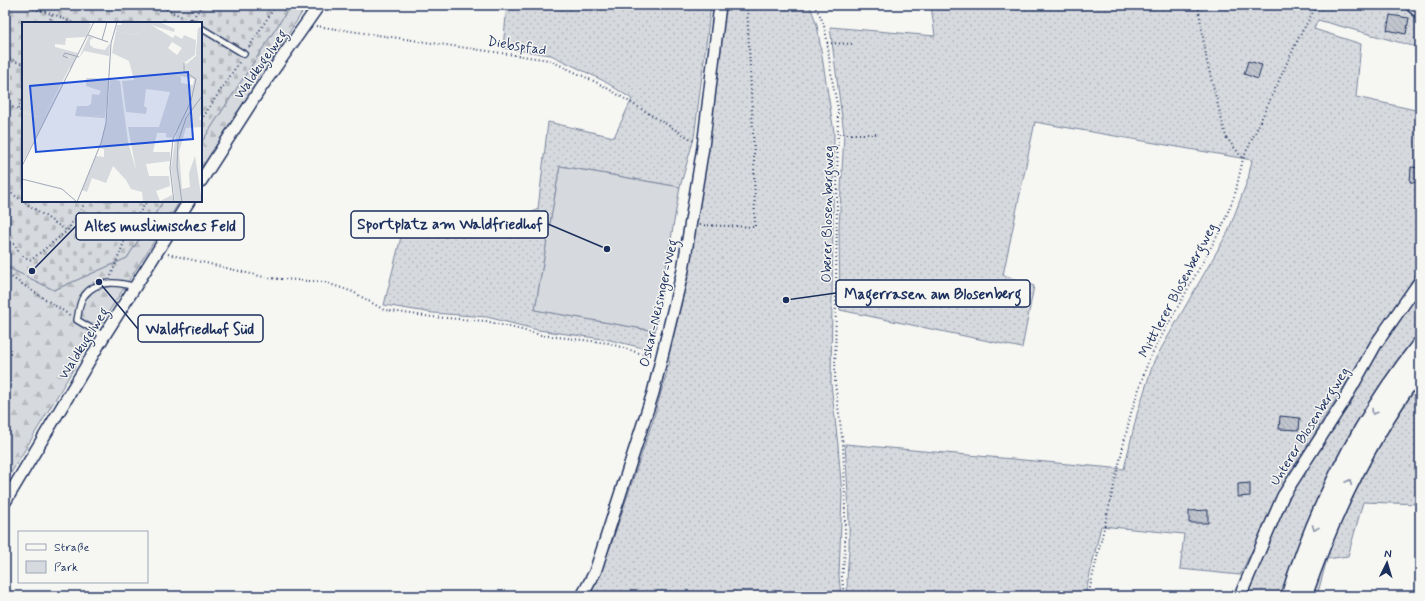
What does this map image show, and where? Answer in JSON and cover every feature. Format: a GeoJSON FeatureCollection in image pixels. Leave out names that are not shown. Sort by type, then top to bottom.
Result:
{"type":"FeatureCollection","features":[{"type":"Feature","properties":{"kind":"main road"},"geometry":{"type":"LineString","coordinates":[[1290,596],[1318,520],[1343,467],[1374,412],[1420,346]]}},
{"type":"Feature","properties":{"kind":"main road"},"geometry":{"type":"LineString","coordinates":[[1303,596],[1330,523],[1350,479],[1387,414],[1420,366]]}},
{"type":"Feature","properties":{"kind":"street","name":"Waldkugelweg"},"geometry":{"type":"LineString","coordinates":[[202,179],[260,89],[319,5]]}},
{"type":"Feature","properties":{"kind":"street","name":"Oskar-Neisinger-Weg"},"geometry":{"type":"LineString","coordinates":[[582,596],[595,572],[609,532],[653,393],[683,270],[703,147],[720,5]]}},
{"type":"Feature","properties":{"kind":"street"},"geometry":{"type":"LineString","coordinates":[[1411,5],[1420,13]]}},
{"type":"Feature","properties":{"kind":"street","name":"Waldkugelweg"},"geometry":{"type":"LineString","coordinates":[[5,502],[104,336],[136,287],[187,202]]}},
{"type":"Feature","properties":{"kind":"street","name":"Unterer Blosenbergweg"},"geometry":{"type":"LineString","coordinates":[[1240,596],[1283,496],[1344,402],[1376,344],[1420,280]]}},
{"type":"Feature","properties":{"kind":"lane"},"geometry":{"type":"LineString","coordinates":[[202,29],[244,54]]}},
{"type":"Feature","properties":{"kind":"lane"},"geometry":{"type":"LineString","coordinates":[[104,336],[77,320],[83,296],[94,288],[108,283],[119,282],[136,287]]}},
{"type":"Feature","properties":{"kind":"path"},"geometry":{"type":"LineString","coordinates":[[22,5],[52,14],[71,22]]}},
{"type":"Feature","properties":{"kind":"path"},"geometry":{"type":"LineString","coordinates":[[159,5],[192,22],[203,5]]}},
{"type":"Feature","properties":{"kind":"path"},"geometry":{"type":"LineString","coordinates":[[202,118],[276,5]]}},
{"type":"Feature","properties":{"kind":"path"},"geometry":{"type":"LineString","coordinates":[[691,225],[755,227],[754,154],[746,5]]}},
{"type":"Feature","properties":{"kind":"path","name":"Oberer Blosenbergweg"},"geometry":{"type":"LineString","coordinates":[[813,5],[821,14],[827,34],[827,43],[838,108],[835,229],[835,383],[843,445],[845,488],[845,551],[842,577],[844,596]]}},
{"type":"Feature","properties":{"kind":"path"},"geometry":{"type":"LineString","coordinates":[[1198,5],[1207,62],[1226,137],[1242,159]]}},
{"type":"Feature","properties":{"kind":"path","name":"Mittlerer Blosenbergweg"},"geometry":{"type":"LineString","coordinates":[[1088,596],[1131,413],[1150,359],[1222,227],[1235,194],[1242,159],[1298,39],[1317,5]]}},
{"type":"Feature","properties":{"kind":"path"},"geometry":{"type":"LineString","coordinates":[[49,22],[52,14]]}},
{"type":"Feature","properties":{"kind":"path","name":"Diebspfad"},"geometry":{"type":"LineString","coordinates":[[306,25],[549,60],[602,85],[703,147]]}},
{"type":"Feature","properties":{"kind":"path"},"geometry":{"type":"LineString","coordinates":[[827,43],[854,44]]}},
{"type":"Feature","properties":{"kind":"path"},"geometry":{"type":"LineString","coordinates":[[5,58],[22,64]]}},
{"type":"Feature","properties":{"kind":"path"},"geometry":{"type":"LineString","coordinates":[[18,109],[22,100]]}},
{"type":"Feature","properties":{"kind":"path"},"geometry":{"type":"LineString","coordinates":[[5,104],[22,111]]}},
{"type":"Feature","properties":{"kind":"path"},"geometry":{"type":"LineString","coordinates":[[838,134],[879,134]]}},
{"type":"Feature","properties":{"kind":"path"},"geometry":{"type":"LineString","coordinates":[[5,189],[22,201]]}},
{"type":"Feature","properties":{"kind":"path"},"geometry":{"type":"LineString","coordinates":[[24,202],[67,231]]}},
{"type":"Feature","properties":{"kind":"path"},"geometry":{"type":"LineString","coordinates":[[5,243],[14,244],[21,255],[31,260],[67,231],[85,202]]}},
{"type":"Feature","properties":{"kind":"path"},"geometry":{"type":"LineString","coordinates":[[108,283],[129,229],[147,202]]}},
{"type":"Feature","properties":{"kind":"path"},"geometry":{"type":"LineString","coordinates":[[158,251],[268,278],[324,282],[353,292],[384,310],[432,317],[486,321],[541,335],[608,343],[642,354],[662,356]]}},
{"type":"Feature","properties":{"kind":"path"},"geometry":{"type":"LineString","coordinates":[[5,273],[77,320]]}},
{"type":"Feature","properties":{"kind":"green space"},"geometry":{"type":"Polygon","coordinates":[[[5,5],[291,5],[202,141],[202,22],[22,22],[22,202],[162,202],[127,258],[54,290],[5,266],[5,5]]]}},
{"type":"Feature","properties":{"kind":"green space"},"geometry":{"type":"Polygon","coordinates":[[[291,5],[307,5],[202,167],[202,141],[291,5]]]}},
{"type":"Feature","properties":{"kind":"green space"},"geometry":{"type":"Polygon","coordinates":[[[507,5],[711,5],[694,138],[680,187],[560,166],[535,310],[655,331],[651,350],[610,340],[538,330],[487,317],[433,313],[384,305],[406,217],[508,226],[538,209],[548,122],[614,137],[632,99],[604,81],[551,55],[503,48],[507,5]]]}},
{"type":"Feature","properties":{"kind":"green space"},"geometry":{"type":"Polygon","coordinates":[[[725,5],[810,6],[817,25],[834,132],[831,384],[842,495],[839,576],[841,596],[587,596],[611,545],[654,417],[670,361],[664,361],[725,5]]]}},
{"type":"Feature","properties":{"kind":"green space"},"geometry":{"type":"Polygon","coordinates":[[[931,5],[1406,5],[1420,17],[1420,48],[1318,20],[1314,29],[1361,44],[1356,97],[1420,111],[1420,268],[1321,423],[1279,496],[1240,575],[1180,569],[1184,534],[1101,526],[1085,596],[848,596],[847,578],[849,524],[845,444],[1124,469],[1137,414],[1154,361],[1228,232],[1248,179],[1252,160],[1035,122],[1003,275],[1034,286],[1022,348],[840,310],[839,228],[844,133],[830,27],[935,36],[931,5]]]}},
{"type":"Feature","properties":{"kind":"green space"},"geometry":{"type":"Polygon","coordinates":[[[560,166],[680,187],[655,331],[535,310],[560,166]]]}},
{"type":"Feature","properties":{"kind":"green space"},"geometry":{"type":"Polygon","coordinates":[[[162,202],[179,202],[95,333],[5,483],[5,266],[54,290],[127,258],[162,202]]]}},
{"type":"Feature","properties":{"kind":"green space"},"geometry":{"type":"Polygon","coordinates":[[[1420,283],[1420,504],[1363,502],[1348,556],[1327,559],[1317,596],[1243,596],[1286,492],[1420,283]]]}},
{"type":"Feature","properties":{"kind":"building"},"geometry":{"type":"Polygon","coordinates":[[[1390,15],[1409,18],[1406,34],[1387,30],[1390,15]]]}},
{"type":"Feature","properties":{"kind":"building"},"geometry":{"type":"Polygon","coordinates":[[[1248,61],[1262,65],[1258,79],[1244,74],[1248,61]]]}},
{"type":"Feature","properties":{"kind":"building"},"geometry":{"type":"Polygon","coordinates":[[[1411,167],[1420,168],[1420,183],[1410,182],[1411,167]]]}},
{"type":"Feature","properties":{"kind":"building"},"geometry":{"type":"Polygon","coordinates":[[[1280,416],[1300,418],[1299,430],[1279,429],[1280,416]]]}},
{"type":"Feature","properties":{"kind":"building"},"geometry":{"type":"Polygon","coordinates":[[[1250,483],[1250,496],[1238,497],[1238,484],[1250,483]]]}},
{"type":"Feature","properties":{"kind":"building"},"geometry":{"type":"Polygon","coordinates":[[[1208,510],[1208,523],[1189,523],[1189,511],[1208,510]]]}},
{"type":"Feature","properties":{"kind":"place","name":"Sportplatz am Waldfriedhof"},"geometry":{"type":"Point","coordinates":[607,249]}},
{"type":"Feature","properties":{"kind":"place","name":"Altes muslimisches Feld"},"geometry":{"type":"Point","coordinates":[32,271]}},
{"type":"Feature","properties":{"kind":"place","name":"Waldfriedhof Süd"},"geometry":{"type":"Point","coordinates":[99,282]}},
{"type":"Feature","properties":{"kind":"place","name":"Magerrasen am Blosenberg"},"geometry":{"type":"Point","coordinates":[786,300]}}]}
